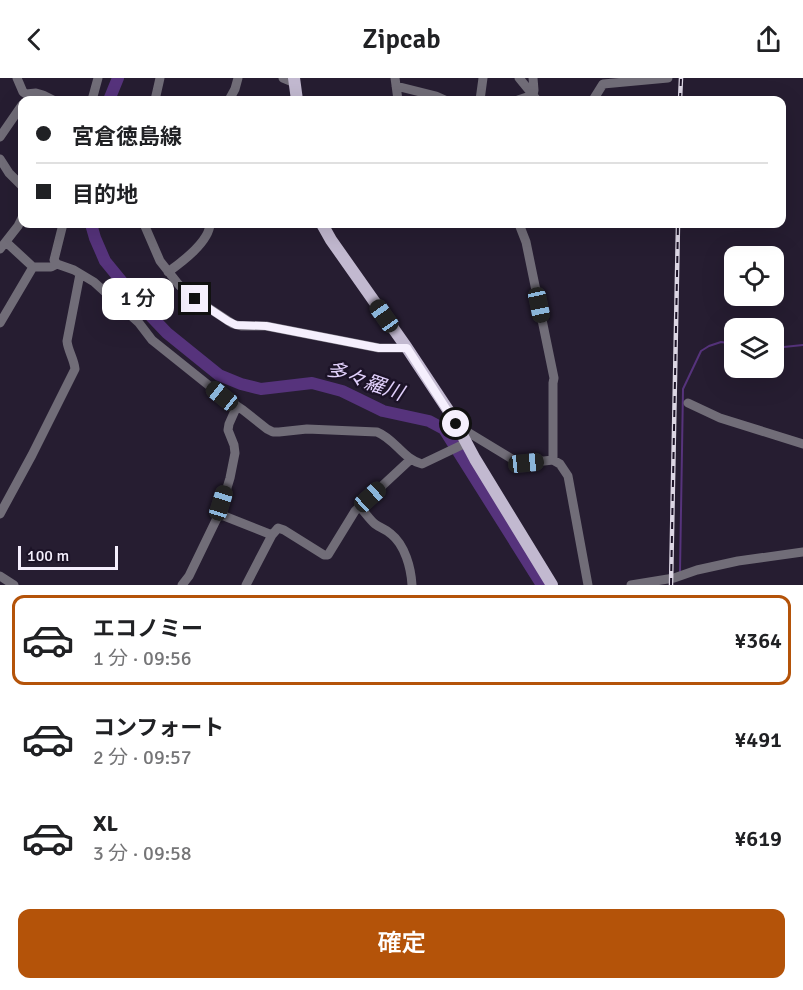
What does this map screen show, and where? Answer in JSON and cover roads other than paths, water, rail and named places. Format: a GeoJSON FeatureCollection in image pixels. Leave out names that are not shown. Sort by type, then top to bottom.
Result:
{"type":"FeatureCollection","features":[{"type":"Feature","properties":{"kind":"main road"},"geometry":{"type":"LineString","coordinates":[[291,80],[296,96]]}},
{"type":"Feature","properties":{"kind":"main road"},"geometry":{"type":"LineString","coordinates":[[324,228],[460,430],[464,443],[552,585]]}},
{"type":"Feature","properties":{"kind":"street"},"geometry":{"type":"LineString","coordinates":[[17,78],[26,96]]}},
{"type":"Feature","properties":{"kind":"street"},"geometry":{"type":"LineString","coordinates":[[93,96],[98,78]]}},
{"type":"Feature","properties":{"kind":"street"},"geometry":{"type":"LineString","coordinates":[[155,96],[160,78]]}},
{"type":"Feature","properties":{"kind":"street"},"geometry":{"type":"LineString","coordinates":[[231,96],[238,78]]}},
{"type":"Feature","properties":{"kind":"street"},"geometry":{"type":"LineString","coordinates":[[481,96],[483,78]]}},
{"type":"Feature","properties":{"kind":"street"},"geometry":{"type":"LineString","coordinates":[[519,78],[533,96]]}},
{"type":"Feature","properties":{"kind":"street"},"geometry":{"type":"LineString","coordinates":[[532,78],[535,96]]}},
{"type":"Feature","properties":{"kind":"street"},"geometry":{"type":"LineString","coordinates":[[595,96],[601,81],[668,78]]}},
{"type":"Feature","properties":{"kind":"street"},"geometry":{"type":"LineString","coordinates":[[396,82],[436,96]]}},
{"type":"Feature","properties":{"kind":"street"},"geometry":{"type":"LineString","coordinates":[[29,96],[36,93],[45,96]]}},
{"type":"Feature","properties":{"kind":"street"},"geometry":{"type":"LineString","coordinates":[[0,137],[18,111]]}},
{"type":"Feature","properties":{"kind":"street"},"geometry":{"type":"LineString","coordinates":[[0,159],[18,182]]}},
{"type":"Feature","properties":{"kind":"street"},"geometry":{"type":"LineString","coordinates":[[18,224],[3,245],[33,267],[51,267],[57,264]]}},
{"type":"Feature","properties":{"kind":"street"},"geometry":{"type":"LineString","coordinates":[[62,228],[54,260],[57,264],[94,282],[139,323],[152,340],[267,429],[273,432],[307,429],[377,432],[387,437],[411,459],[422,464],[464,443]]}},
{"type":"Feature","properties":{"kind":"street"},"geometry":{"type":"LineString","coordinates":[[146,228],[160,261],[168,272],[188,293],[233,324],[266,326],[379,348],[407,348]]}},
{"type":"Feature","properties":{"kind":"street"},"geometry":{"type":"LineString","coordinates":[[168,272],[205,238],[210,228]]}},
{"type":"Feature","properties":{"kind":"street"},"geometry":{"type":"LineString","coordinates":[[521,228],[526,242],[554,378],[553,460]]}},
{"type":"Feature","properties":{"kind":"street"},"geometry":{"type":"LineString","coordinates":[[0,323],[33,267]]}},
{"type":"Feature","properties":{"kind":"street"},"geometry":{"type":"LineString","coordinates":[[0,514],[75,369],[67,341],[80,274]]}},
{"type":"Feature","properties":{"kind":"street"},"geometry":{"type":"LineString","coordinates":[[688,403],[720,418],[803,444]]}},
{"type":"Feature","properties":{"kind":"street"},"geometry":{"type":"LineString","coordinates":[[182,585],[189,576],[219,514],[233,466],[234,445],[228,430],[237,406]]}},
{"type":"Feature","properties":{"kind":"street"},"geometry":{"type":"LineString","coordinates":[[460,430],[466,431],[512,459],[526,463],[553,460],[560,464],[568,476],[588,585]]}},
{"type":"Feature","properties":{"kind":"street"},"geometry":{"type":"LineString","coordinates":[[246,585],[272,535],[278,528],[324,555],[328,555],[359,506],[411,459]]}},
{"type":"Feature","properties":{"kind":"street"},"geometry":{"type":"LineString","coordinates":[[359,506],[377,526],[396,538],[409,566],[412,585]]}},
{"type":"Feature","properties":{"kind":"street"},"geometry":{"type":"LineString","coordinates":[[219,514],[272,535]]}},
{"type":"Feature","properties":{"kind":"street"},"geometry":{"type":"LineString","coordinates":[[631,585],[664,580],[738,561],[803,552]]}},
{"type":"Feature","properties":{"kind":"street"},"geometry":{"type":"LineString","coordinates":[[0,576],[14,585]]}},
{"type":"Feature","properties":{"kind":"waterway","name":"多々羅川"},"geometry":{"type":"LineString","coordinates":[[111,96],[118,78]]}},
{"type":"Feature","properties":{"kind":"waterway","name":"多々羅川"},"geometry":{"type":"LineString","coordinates":[[92,228],[105,261],[146,311],[167,333],[219,375],[261,389],[312,383],[342,391],[383,411],[429,421],[444,429],[542,585]]}},
{"type":"Feature","properties":{"kind":"waterway"},"geometry":{"type":"LineString","coordinates":[[680,572],[683,389],[701,351],[709,346],[724,342]]}},
{"type":"Feature","properties":{"kind":"waterway"},"geometry":{"type":"LineString","coordinates":[[784,347],[803,345]]}},
{"type":"Feature","properties":{"kind":"railway"},"geometry":{"type":"LineString","coordinates":[[680,96],[681,78]]}},
{"type":"Feature","properties":{"kind":"railway"},"geometry":{"type":"LineString","coordinates":[[671,585],[678,228]]}}]}
